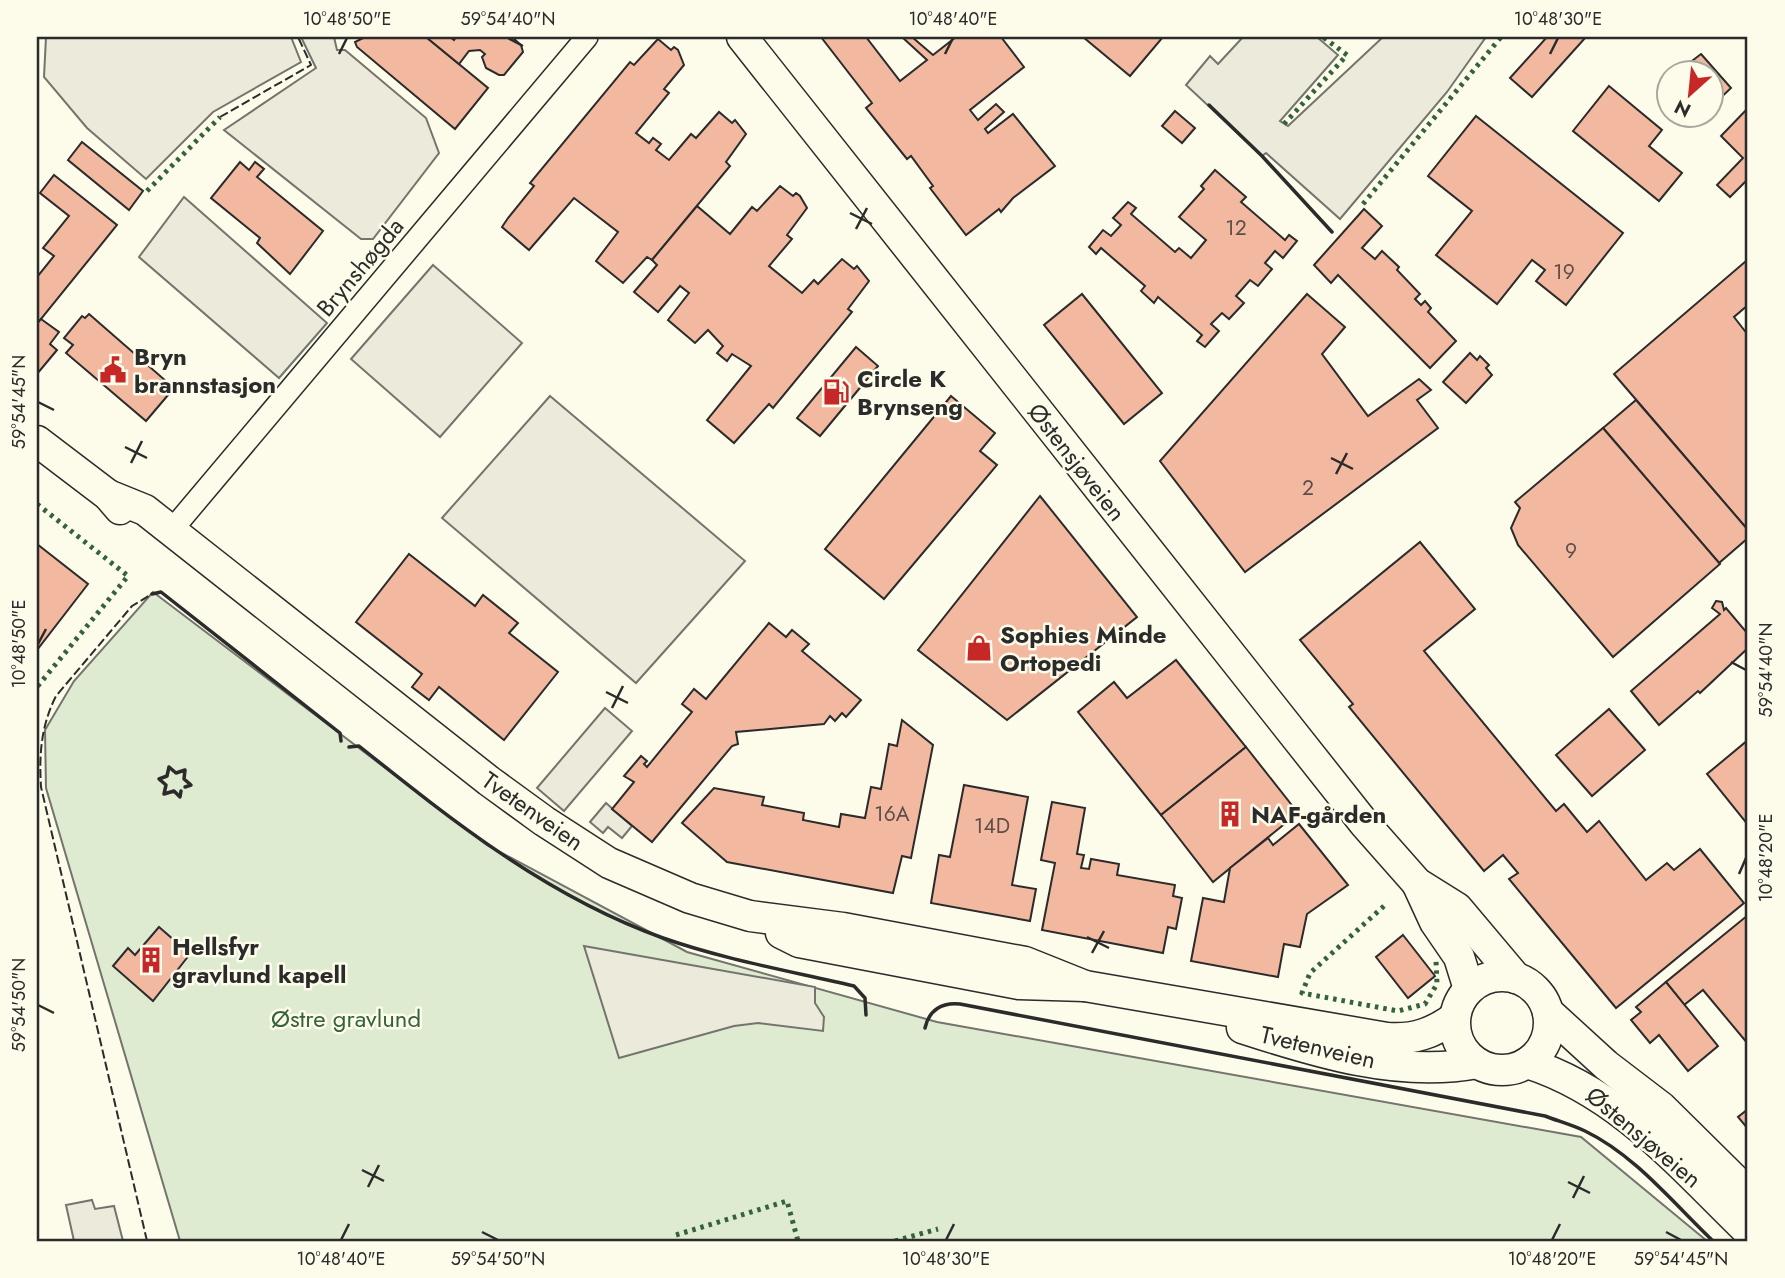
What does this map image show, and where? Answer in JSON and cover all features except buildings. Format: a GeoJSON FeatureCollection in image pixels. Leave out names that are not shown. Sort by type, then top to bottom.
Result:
{"type":"FeatureCollection","features":[{"type":"Feature","properties":{"kind":"main road","name":"Østensjøveien"},"geometry":{"type":"LineString","coordinates":[[742,37],[1260,694],[1417,883],[1435,922],[1459,957],[1469,989]]}},
{"type":"Feature","properties":{"kind":"main road","name":"Tvetenveien"},"geometry":{"type":"LineString","coordinates":[[37,441],[108,495],[134,526],[219,594],[339,663]]}},
{"type":"Feature","properties":{"kind":"main road","name":"Tvetenveien"},"geometry":{"type":"LineString","coordinates":[[108,495],[145,510],[500,789],[575,842],[645,880],[750,916],[799,942],[1019,984],[1086,986],[1163,1002],[1401,1039],[1428,1034],[1454,1018]]}},
{"type":"Feature","properties":{"kind":"main road","name":"Østensjøveien"},"geometry":{"type":"LineString","coordinates":[[1417,883],[1457,908],[1516,978],[1529,984],[1541,996],[1548,1012],[1606,1065],[1661,1107],[1748,1193]]}},
{"type":"Feature","properties":{"kind":"main road"},"geometry":{"type":"LineString","coordinates":[[1477,1063],[1459,1044],[1454,1018],[1457,1007],[1469,989],[1482,980],[1497,976],[1516,978]]}},
{"type":"Feature","properties":{"kind":"main road","name":"Tvetenveien"},"geometry":{"type":"LineString","coordinates":[[1163,1002],[1319,1051],[1422,1069],[1477,1063]]}},
{"type":"Feature","properties":{"kind":"main road"},"geometry":{"type":"LineString","coordinates":[[1527,1063],[1543,1046],[1547,1035],[1548,1012]]}},
{"type":"Feature","properties":{"kind":"main road","name":"Østensjøveien"},"geometry":{"type":"LineString","coordinates":[[1477,1063],[1502,1070],[1527,1063],[1572,1079],[1619,1110],[1748,1231]]}},
{"type":"Feature","properties":{"kind":"street","name":"Brynshøgda"},"geometry":{"type":"LineString","coordinates":[[171,531],[587,37]]}},
{"type":"Feature","properties":{"kind":"green space","name":"Østre gravlund"},"geometry":{"type":"Polygon","coordinates":[[[153,592],[487,845],[687,952],[937,1022],[1581,1137],[1707,1241],[180,1241],[46,788],[45,730],[74,681],[153,592]]]}},
{"type":"Feature","properties":{"kind":"shaded area"},"geometry":{"type":"Polygon","coordinates":[[[46,37],[291,37],[301,62],[213,112],[146,179],[87,128],[44,77],[46,37]]]}},
{"type":"Feature","properties":{"kind":"shaded area"},"geometry":{"type":"Polygon","coordinates":[[[301,37],[334,37],[337,50],[345,50],[426,118],[439,153],[373,239],[361,239],[224,130],[316,68],[301,37]]]}},
{"type":"Feature","properties":{"kind":"shaded area"},"geometry":{"type":"Polygon","coordinates":[[[1243,37],[1317,37],[1338,55],[1280,121],[1288,126],[1383,37],[1486,37],[1447,92],[1340,219],[1266,153],[1262,156],[1186,85],[1210,56],[1218,64],[1243,37]]]}},
{"type":"Feature","properties":{"kind":"shaded area"},"geometry":{"type":"Polygon","coordinates":[[[184,197],[327,323],[279,378],[139,257],[184,197]]]}},
{"type":"Feature","properties":{"kind":"shaded area"},"geometry":{"type":"Polygon","coordinates":[[[433,265],[522,343],[440,437],[351,359],[433,265]]]}},
{"type":"Feature","properties":{"kind":"shaded area"},"geometry":{"type":"Polygon","coordinates":[[[550,396],[745,561],[636,683],[442,518],[550,396]]]}},
{"type":"Feature","properties":{"kind":"shaded area"},"geometry":{"type":"Polygon","coordinates":[[[605,708],[632,731],[564,811],[537,788],[605,708]]]}},
{"type":"Feature","properties":{"kind":"shaded area"},"geometry":{"type":"Polygon","coordinates":[[[606,803],[632,826],[622,838],[608,827],[603,833],[590,822],[606,803]]]}},
{"type":"Feature","properties":{"kind":"shaded area"},"geometry":{"type":"Polygon","coordinates":[[[584,946],[815,987],[815,1003],[824,1017],[823,1031],[758,1023],[734,1026],[619,1058],[584,946]]]}},
{"type":"Feature","properties":{"kind":"shaded area"},"geometry":{"type":"Polygon","coordinates":[[[92,1200],[95,1209],[114,1206],[123,1241],[74,1241],[66,1205],[92,1200]]]}},
{"type":"Feature","properties":{"kind":"hedge"},"geometry":{"type":"LineString","coordinates":[[1284,124],[1347,55],[1323,37]]}},
{"type":"Feature","properties":{"kind":"hedge"},"geometry":{"type":"LineString","coordinates":[[1363,204],[1501,37]]}},
{"type":"Feature","properties":{"kind":"hedge"},"geometry":{"type":"LineString","coordinates":[[147,191],[220,117]]}},
{"type":"Feature","properties":{"kind":"hedge"},"geometry":{"type":"LineString","coordinates":[[37,504],[128,576],[37,687]]}},
{"type":"Feature","properties":{"kind":"hedge"},"geometry":{"type":"LineString","coordinates":[[1384,906],[1310,973],[1302,993],[1398,1011],[1425,1004],[1437,984],[1436,961]]}},
{"type":"Feature","properties":{"kind":"hedge"},"geometry":{"type":"LineString","coordinates":[[676,1235],[787,1201],[798,1241]]}},
{"type":"Feature","properties":{"kind":"hedge"},"geometry":{"type":"LineString","coordinates":[[895,1241],[938,1229]]}},
{"type":"Feature","properties":{"kind":"fence"},"geometry":{"type":"LineString","coordinates":[[220,117],[311,65],[298,37]]}},
{"type":"Feature","properties":{"kind":"fence"},"geometry":{"type":"LineString","coordinates":[[147,1241],[41,787],[40,763],[44,729],[56,696],[132,606],[152,594]]}},
{"type":"Feature","properties":{"kind":"wall"},"geometry":{"type":"LineString","coordinates":[[1209,105],[1262,156],[1332,232]]}},
{"type":"Feature","properties":{"kind":"wall"},"geometry":{"type":"LineString","coordinates":[[152,594],[161,592],[340,733],[341,741]]}},
{"type":"Feature","properties":{"kind":"wall"},"geometry":{"type":"LineString","coordinates":[[349,747],[359,746],[430,802],[504,855],[580,901],[621,921],[687,946],[854,986],[865,998],[866,1015]]}},
{"type":"Feature","properties":{"kind":"wall"},"geometry":{"type":"LineString","coordinates":[[181,791],[180,797],[174,791],[164,794],[166,785],[159,779],[167,776],[169,767],[176,773],[185,770],[184,779],[191,785],[185,787]]}},
{"type":"Feature","properties":{"kind":"wall"},"geometry":{"type":"LineString","coordinates":[[925,1028],[937,1008],[960,1004],[1545,1116],[1585,1131],[1621,1153],[1713,1241]]}},
{"type":"Feature","properties":{"kind":"place","name":"Bryn brannstasjon"},"geometry":{"type":"Point","coordinates":[113,370]}},
{"type":"Feature","properties":{"kind":"place","name":"Circle K Brynseng"},"geometry":{"type":"Point","coordinates":[836,392]}},
{"type":"Feature","properties":{"kind":"place","name":"Sophies Minde Ortopedi"},"geometry":{"type":"Point","coordinates":[979,648]}},
{"type":"Feature","properties":{"kind":"place","name":"NAF-gården"},"geometry":{"type":"Point","coordinates":[1230,814]}},
{"type":"Feature","properties":{"kind":"place","name":"Hellsfyr gravlund kapell"},"geometry":{"type":"Point","coordinates":[151,960]}}]}
